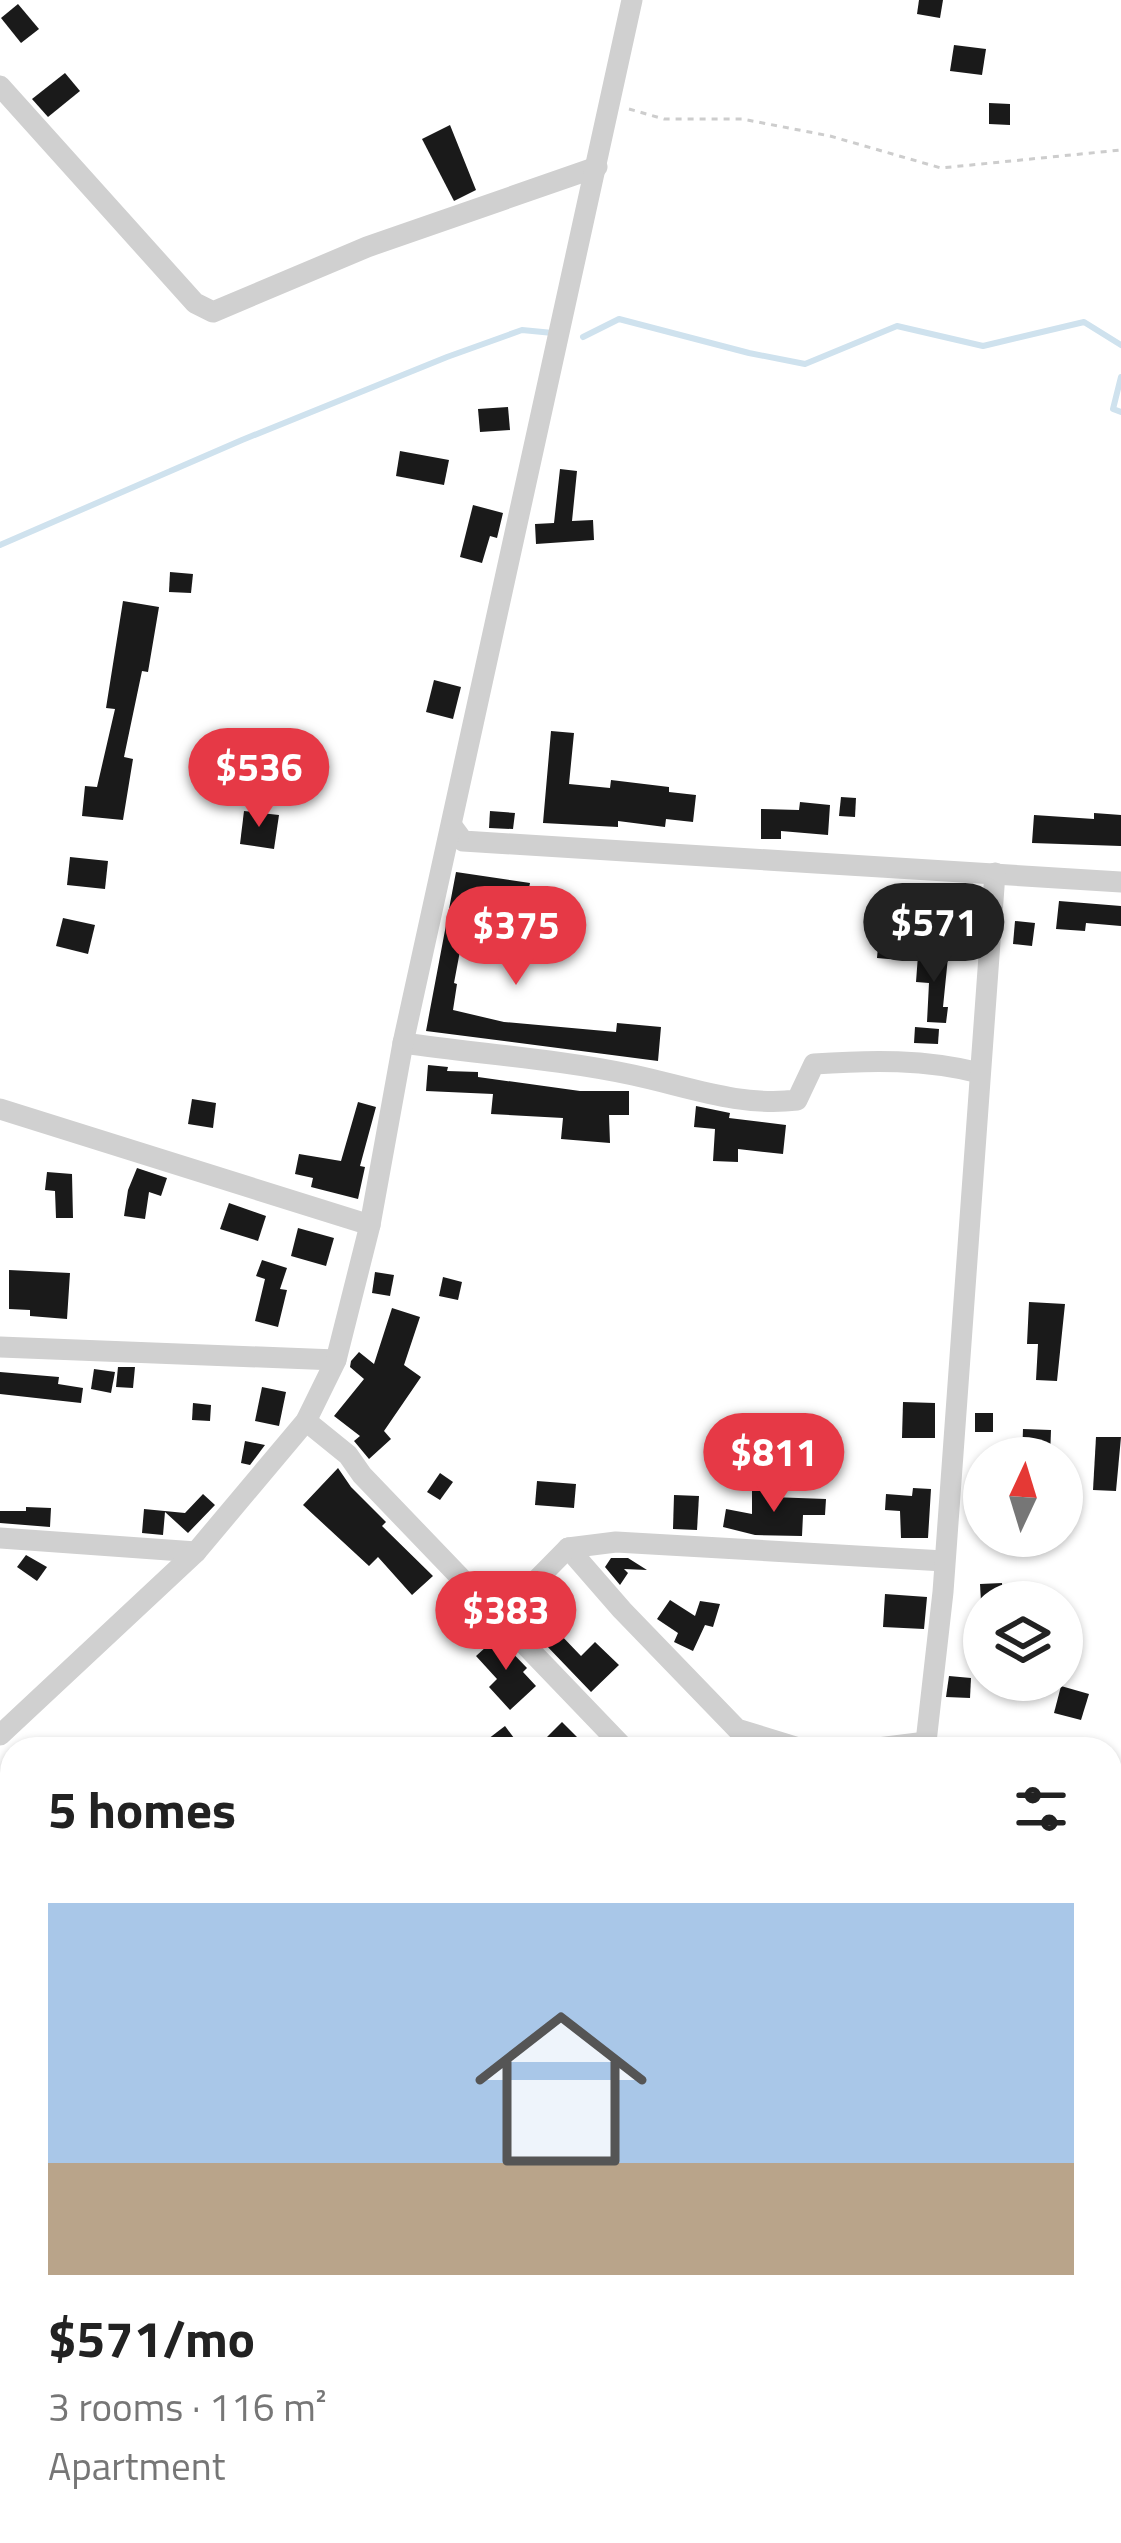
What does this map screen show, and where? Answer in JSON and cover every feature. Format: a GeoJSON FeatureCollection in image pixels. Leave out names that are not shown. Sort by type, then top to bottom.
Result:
{"type":"FeatureCollection","features":[{"type":"Feature","properties":{"kind":"street"},"geometry":{"type":"LineString","coordinates":[[0,1735],[196,1552],[306,1421],[336,1360],[370,1225],[404,1043],[632,0]]}},
{"type":"Feature","properties":{"kind":"street"},"geometry":{"type":"LineString","coordinates":[[0,86],[195,303],[213,312],[367,247],[596,167]]}},
{"type":"Feature","properties":{"kind":"street"},"geometry":{"type":"LineString","coordinates":[[452,826],[463,841],[1121,882]]}},
{"type":"Feature","properties":{"kind":"street"},"geometry":{"type":"LineString","coordinates":[[929,1737],[995,873]]}},
{"type":"Feature","properties":{"kind":"street"},"geometry":{"type":"LineString","coordinates":[[404,1043],[632,1075],[700,1094],[768,1104],[797,1100],[814,1064],[883,1059],[980,1073]]}},
{"type":"Feature","properties":{"kind":"street"},"geometry":{"type":"LineString","coordinates":[[0,1109],[370,1225]]}},
{"type":"Feature","properties":{"kind":"street"},"geometry":{"type":"LineString","coordinates":[[0,1347],[336,1360]]}},
{"type":"Feature","properties":{"kind":"street"},"geometry":{"type":"LineString","coordinates":[[306,1421],[347,1455],[614,1737]]}},
{"type":"Feature","properties":{"kind":"street"},"geometry":{"type":"LineString","coordinates":[[0,1538],[196,1552]]}},
{"type":"Feature","properties":{"kind":"street"},"geometry":{"type":"LineString","coordinates":[[501,1616],[568,1548],[616,1542],[944,1562]]}},
{"type":"Feature","properties":{"kind":"street"},"geometry":{"type":"LineString","coordinates":[[568,1548],[737,1729],[763,1737]]}},
{"type":"Feature","properties":{"kind":"path"},"geometry":{"type":"LineString","coordinates":[[610,104],[664,118],[742,119],[830,136],[941,168],[1121,150]]}},
{"type":"Feature","properties":{"kind":"building"},"geometry":{"type":"Polygon","coordinates":[[[919,0],[943,0],[940,18],[917,14],[919,0]]]}},
{"type":"Feature","properties":{"kind":"building"},"geometry":{"type":"Polygon","coordinates":[[[18,4],[39,29],[21,43],[1,18],[18,4]]]}},
{"type":"Feature","properties":{"kind":"building"},"geometry":{"type":"Polygon","coordinates":[[[954,45],[986,49],[982,75],[950,71],[954,45]]]}},
{"type":"Feature","properties":{"kind":"building"},"geometry":{"type":"Polygon","coordinates":[[[65,73],[80,91],[48,117],[32,99],[65,73]]]}},
{"type":"Feature","properties":{"kind":"building"},"geometry":{"type":"Polygon","coordinates":[[[989,103],[1010,104],[1010,125],[989,124],[989,103]]]}},
{"type":"Feature","properties":{"kind":"building"},"geometry":{"type":"Polygon","coordinates":[[[450,125],[476,190],[454,201],[422,139],[450,125]]]}},
{"type":"Feature","properties":{"kind":"building"},"geometry":{"type":"Polygon","coordinates":[[[508,407],[510,430],[480,432],[478,409],[508,407]]]}},
{"type":"Feature","properties":{"kind":"building"},"geometry":{"type":"Polygon","coordinates":[[[400,451],[449,460],[444,485],[396,476],[400,451]]]}},
{"type":"Feature","properties":{"kind":"building"},"geometry":{"type":"Polygon","coordinates":[[[560,469],[577,471],[572,521],[593,520],[594,540],[536,544],[535,524],[554,523],[560,469]]]}},
{"type":"Feature","properties":{"kind":"building"},"geometry":{"type":"Polygon","coordinates":[[[473,505],[503,513],[497,538],[490,536],[482,563],[460,557],[473,505]]]}},
{"type":"Feature","properties":{"kind":"building"},"geometry":{"type":"Polygon","coordinates":[[[170,572],[193,574],[191,593],[169,592],[170,572]]]}},
{"type":"Feature","properties":{"kind":"building"},"geometry":{"type":"Polygon","coordinates":[[[123,601],[159,607],[148,672],[142,671],[124,757],[133,759],[123,820],[82,816],[85,786],[97,787],[115,709],[106,708],[123,601]]]}},
{"type":"Feature","properties":{"kind":"building"},"geometry":{"type":"Polygon","coordinates":[[[434,680],[461,687],[453,719],[426,712],[434,680]]]}},
{"type":"Feature","properties":{"kind":"building"},"geometry":{"type":"Polygon","coordinates":[[[551,731],[574,733],[569,784],[610,788],[611,780],[696,795],[693,822],[666,819],[665,827],[618,821],[618,827],[543,823],[551,731]]]}},
{"type":"Feature","properties":{"kind":"building"},"geometry":{"type":"Polygon","coordinates":[[[841,797],[856,798],[855,817],[839,816],[841,797]]]}},
{"type":"Feature","properties":{"kind":"building"},"geometry":{"type":"Polygon","coordinates":[[[800,802],[830,805],[828,835],[781,831],[781,839],[761,839],[761,809],[799,810],[800,802]]]}},
{"type":"Feature","properties":{"kind":"building"},"geometry":{"type":"Polygon","coordinates":[[[244,811],[279,815],[274,849],[240,844],[244,811]]]}},
{"type":"Feature","properties":{"kind":"building"},"geometry":{"type":"Polygon","coordinates":[[[490,811],[515,813],[513,829],[489,828],[490,811]]]}},
{"type":"Feature","properties":{"kind":"building"},"geometry":{"type":"Polygon","coordinates":[[[1094,813],[1121,815],[1121,846],[1032,843],[1034,815],[1094,819],[1094,813]]]}},
{"type":"Feature","properties":{"kind":"building"},"geometry":{"type":"Polygon","coordinates":[[[70,857],[108,861],[105,889],[67,885],[70,857]]]}},
{"type":"Feature","properties":{"kind":"building"},"geometry":{"type":"Polygon","coordinates":[[[456,872],[530,883],[525,909],[474,900],[466,919],[453,1010],[504,1022],[616,1032],[617,1023],[661,1027],[658,1061],[426,1031],[456,872]]]}},
{"type":"Feature","properties":{"kind":"building"},"geometry":{"type":"Polygon","coordinates":[[[1059,901],[1121,906],[1121,926],[1086,923],[1085,931],[1056,929],[1059,901]]]}},
{"type":"Feature","properties":{"kind":"building"},"geometry":{"type":"Polygon","coordinates":[[[881,915],[914,918],[911,961],[877,958],[881,915]]]}},
{"type":"Feature","properties":{"kind":"building"},"geometry":{"type":"Polygon","coordinates":[[[63,918],[95,925],[88,954],[56,946],[63,918]]]}},
{"type":"Feature","properties":{"kind":"building"},"geometry":{"type":"Polygon","coordinates":[[[1015,921],[1035,923],[1032,946],[1013,944],[1015,921]]]}},
{"type":"Feature","properties":{"kind":"building"},"geometry":{"type":"Polygon","coordinates":[[[918,955],[948,957],[946,1023],[927,1022],[929,983],[916,982],[918,955]]]}},
{"type":"Feature","properties":{"kind":"building"},"geometry":{"type":"Polygon","coordinates":[[[915,1027],[939,1029],[938,1044],[914,1043],[915,1027]]]}},
{"type":"Feature","properties":{"kind":"building"},"geometry":{"type":"Polygon","coordinates":[[[428,1065],[580,1091],[629,1091],[629,1115],[609,1115],[610,1143],[561,1139],[563,1118],[491,1114],[493,1094],[426,1091],[428,1065]]]}},
{"type":"Feature","properties":{"kind":"building"},"geometry":{"type":"Polygon","coordinates":[[[192,1099],[216,1103],[213,1128],[188,1124],[192,1099]]]}},
{"type":"Feature","properties":{"kind":"building"},"geometry":{"type":"Polygon","coordinates":[[[358,1102],[376,1107],[360,1166],[365,1167],[358,1199],[311,1187],[313,1178],[295,1174],[299,1154],[341,1161],[358,1102]]]}},
{"type":"Feature","properties":{"kind":"building"},"geometry":{"type":"Polygon","coordinates":[[[696,1106],[730,1113],[729,1118],[786,1125],[783,1154],[738,1149],[738,1162],[713,1161],[715,1129],[694,1127],[696,1106]]]}},
{"type":"Feature","properties":{"kind":"building"},"geometry":{"type":"Polygon","coordinates":[[[137,1168],[167,1178],[161,1196],[149,1192],[145,1219],[124,1216],[137,1168]]]}},
{"type":"Feature","properties":{"kind":"building"},"geometry":{"type":"Polygon","coordinates":[[[47,1172],[72,1174],[73,1218],[56,1218],[55,1191],[45,1190],[47,1172]]]}},
{"type":"Feature","properties":{"kind":"building"},"geometry":{"type":"Polygon","coordinates":[[[229,1203],[266,1216],[258,1241],[220,1229],[229,1203]]]}},
{"type":"Feature","properties":{"kind":"building"},"geometry":{"type":"Polygon","coordinates":[[[298,1228],[334,1238],[326,1266],[291,1256],[298,1228]]]}},
{"type":"Feature","properties":{"kind":"building"},"geometry":{"type":"Polygon","coordinates":[[[262,1260],[287,1268],[280,1289],[287,1290],[278,1327],[255,1321],[265,1279],[256,1276],[262,1260]]]}},
{"type":"Feature","properties":{"kind":"building"},"geometry":{"type":"Polygon","coordinates":[[[9,1270],[70,1273],[67,1319],[9,1309],[9,1270]]]}},
{"type":"Feature","properties":{"kind":"building"},"geometry":{"type":"Polygon","coordinates":[[[375,1272],[394,1275],[390,1296],[372,1293],[375,1272]]]}},
{"type":"Feature","properties":{"kind":"building"},"geometry":{"type":"Polygon","coordinates":[[[443,1277],[462,1282],[458,1300],[439,1296],[443,1277]]]}},
{"type":"Feature","properties":{"kind":"building"},"geometry":{"type":"Polygon","coordinates":[[[1029,1302],[1065,1304],[1057,1381],[1036,1380],[1038,1344],[1027,1344],[1029,1302]]]}},
{"type":"Feature","properties":{"kind":"building"},"geometry":{"type":"Polygon","coordinates":[[[392,1308],[420,1317],[404,1365],[421,1377],[384,1431],[391,1439],[369,1459],[354,1441],[360,1436],[334,1416],[364,1379],[350,1367],[351,1361],[359,1352],[374,1364],[392,1308]]]}},
{"type":"Feature","properties":{"kind":"building"},"geometry":{"type":"Polygon","coordinates":[[[118,1367],[135,1367],[133,1388],[116,1387],[118,1367]]]}},
{"type":"Feature","properties":{"kind":"building"},"geometry":{"type":"Polygon","coordinates":[[[94,1369],[115,1372],[111,1393],[91,1389],[94,1369]]]}},
{"type":"Feature","properties":{"kind":"building"},"geometry":{"type":"Polygon","coordinates":[[[0,1372],[59,1377],[58,1384],[83,1388],[81,1403],[0,1394],[0,1372]]]}},
{"type":"Feature","properties":{"kind":"building"},"geometry":{"type":"Polygon","coordinates":[[[262,1387],[286,1392],[279,1426],[255,1421],[262,1387]]]}},
{"type":"Feature","properties":{"kind":"building"},"geometry":{"type":"Polygon","coordinates":[[[903,1402],[935,1403],[935,1438],[902,1438],[903,1402]]]}},
{"type":"Feature","properties":{"kind":"building"},"geometry":{"type":"Polygon","coordinates":[[[193,1403],[211,1405],[210,1421],[192,1420],[193,1403]]]}},
{"type":"Feature","properties":{"kind":"building"},"geometry":{"type":"Polygon","coordinates":[[[975,1413],[993,1413],[993,1432],[975,1432],[975,1413]]]}},
{"type":"Feature","properties":{"kind":"building"},"geometry":{"type":"Polygon","coordinates":[[[1023,1429],[1051,1430],[1051,1437],[1023,1437],[1023,1429]]]}},
{"type":"Feature","properties":{"kind":"building"},"geometry":{"type":"Polygon","coordinates":[[[1096,1437],[1121,1437],[1116,1491],[1093,1490],[1096,1437]]]}},
{"type":"Feature","properties":{"kind":"building"},"geometry":{"type":"Polygon","coordinates":[[[245,1441],[265,1445],[250,1465],[241,1463],[245,1441]]]}},
{"type":"Feature","properties":{"kind":"building"},"geometry":{"type":"Polygon","coordinates":[[[338,1468],[386,1522],[382,1526],[433,1576],[412,1595],[378,1557],[369,1566],[303,1505],[338,1468]]]}},
{"type":"Feature","properties":{"kind":"building"},"geometry":{"type":"Polygon","coordinates":[[[440,1473],[453,1482],[440,1500],[427,1492],[440,1473]]]}},
{"type":"Feature","properties":{"kind":"building"},"geometry":{"type":"Polygon","coordinates":[[[537,1481],[576,1484],[574,1508],[535,1505],[537,1481]]]}},
{"type":"Feature","properties":{"kind":"building"},"geometry":{"type":"Polygon","coordinates":[[[913,1488],[931,1489],[928,1538],[901,1538],[900,1511],[885,1510],[886,1494],[912,1496],[913,1488]]]}},
{"type":"Feature","properties":{"kind":"building"},"geometry":{"type":"Polygon","coordinates":[[[752,1490],[771,1490],[771,1497],[826,1499],[825,1515],[803,1515],[802,1536],[755,1535],[723,1527],[726,1509],[752,1514],[752,1490]]]}},
{"type":"Feature","properties":{"kind":"building"},"geometry":{"type":"Polygon","coordinates":[[[203,1494],[215,1505],[188,1533],[165,1512],[163,1535],[142,1533],[144,1509],[185,1513],[203,1494]]]}},
{"type":"Feature","properties":{"kind":"building"},"geometry":{"type":"Polygon","coordinates":[[[674,1495],[699,1496],[697,1530],[673,1529],[674,1495]]]}},
{"type":"Feature","properties":{"kind":"building"},"geometry":{"type":"Polygon","coordinates":[[[26,1507],[51,1508],[50,1527],[0,1523],[0,1511],[26,1511],[26,1507]]]}},
{"type":"Feature","properties":{"kind":"building"},"geometry":{"type":"Polygon","coordinates":[[[26,1555],[47,1567],[37,1581],[17,1567],[26,1555]]]}},
{"type":"Feature","properties":{"kind":"building"},"geometry":{"type":"Polygon","coordinates":[[[611,1558],[628,1558],[647,1570],[624,1569],[628,1573],[620,1585],[605,1567],[611,1558]]]}},
{"type":"Feature","properties":{"kind":"building"},"geometry":{"type":"Polygon","coordinates":[[[885,1594],[927,1597],[924,1629],[883,1627],[885,1594]]]}},
{"type":"Feature","properties":{"kind":"building"},"geometry":{"type":"Polygon","coordinates":[[[670,1600],[695,1616],[700,1601],[720,1604],[713,1627],[705,1625],[693,1651],[674,1642],[678,1633],[657,1619],[670,1600]]]}},
{"type":"Feature","properties":{"kind":"building"},"geometry":{"type":"Polygon","coordinates":[[[533,1605],[543,1616],[553,1606],[569,1622],[558,1632],[581,1656],[595,1642],[619,1665],[591,1692],[520,1618],[533,1605]]]}},
{"type":"Feature","properties":{"kind":"building"},"geometry":{"type":"Polygon","coordinates":[[[497,1637],[527,1668],[523,1672],[536,1686],[510,1710],[489,1687],[497,1679],[476,1656],[497,1637]]]}},
{"type":"Feature","properties":{"kind":"building"},"geometry":{"type":"Polygon","coordinates":[[[949,1676],[963,1677],[963,1698],[946,1697],[949,1676]]]}},
{"type":"Feature","properties":{"kind":"building"},"geometry":{"type":"Polygon","coordinates":[[[1083,1692],[1089,1694],[1081,1720],[1054,1713],[1057,1701],[1083,1701],[1083,1692]]]}},
{"type":"Feature","properties":{"kind":"building"},"geometry":{"type":"Polygon","coordinates":[[[562,1722],[577,1737],[547,1737],[562,1722]]]}},
{"type":"Feature","properties":{"kind":"building"},"geometry":{"type":"Polygon","coordinates":[[[505,1726],[513,1737],[491,1737],[505,1726]]]}},
{"type":"Feature","properties":{"kind":"waterway"},"geometry":{"type":"LineString","coordinates":[[583,337],[619,319],[805,364],[897,326],[983,346],[1084,322],[1121,345]]}},
{"type":"Feature","properties":{"kind":"waterway"},"geometry":{"type":"LineString","coordinates":[[0,545],[447,357],[522,330],[553,333]]}},
{"type":"Feature","properties":{"kind":"waterway"},"geometry":{"type":"LineString","coordinates":[[1121,377],[1113,409],[1121,412]]}}]}
